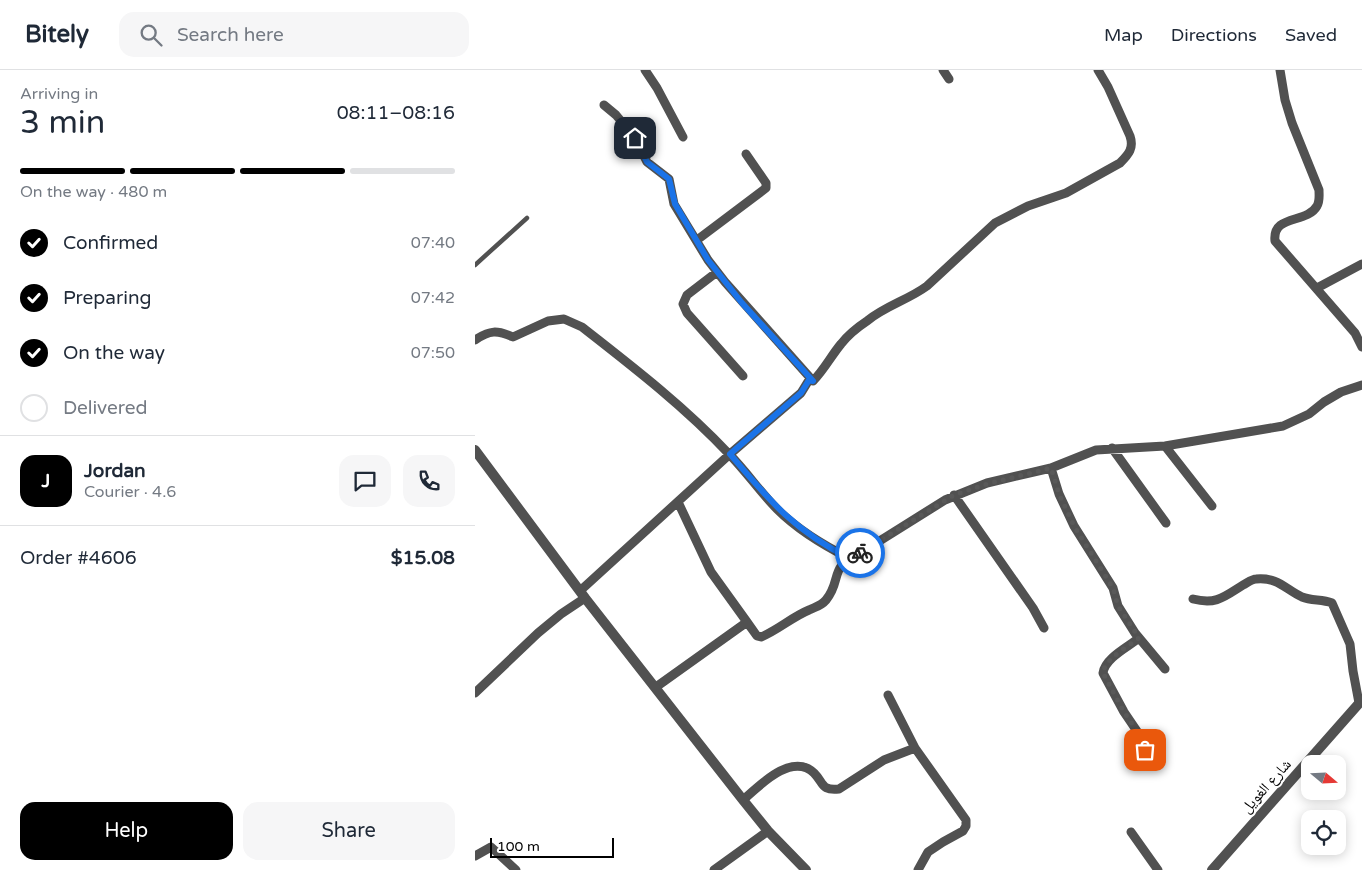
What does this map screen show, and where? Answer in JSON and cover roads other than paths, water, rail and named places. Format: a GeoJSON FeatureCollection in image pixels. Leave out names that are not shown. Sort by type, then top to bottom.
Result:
{"type":"FeatureCollection","features":[{"type":"Feature","properties":{"kind":"street"},"geometry":{"type":"LineString","coordinates":[[645,70],[657,88],[683,137]]}},
{"type":"Feature","properties":{"kind":"street"},"geometry":{"type":"LineString","coordinates":[[943,70],[949,79]]}},
{"type":"Feature","properties":{"kind":"street"},"geometry":{"type":"LineString","coordinates":[[475,693],[538,633],[583,594],[730,454],[801,393],[809,380],[813,381],[841,344],[857,329],[876,314],[917,294],[995,223],[1028,206],[1066,193],[1120,163],[1127,156],[1133,143],[1108,86],[1098,70]]}},
{"type":"Feature","properties":{"kind":"street"},"geometry":{"type":"LineString","coordinates":[[1280,70],[1288,108],[1319,190],[1319,199],[1318,205],[1309,213],[1278,227],[1274,232],[1275,241],[1355,333],[1362,347]]}},
{"type":"Feature","properties":{"kind":"street"},"geometry":{"type":"LineString","coordinates":[[604,105],[616,115],[635,138],[647,162],[669,179],[675,204],[717,272],[742,303],[813,381]]}},
{"type":"Feature","properties":{"kind":"street"},"geometry":{"type":"LineString","coordinates":[[697,240],[765,188],[766,183],[746,154]]}},
{"type":"Feature","properties":{"kind":"street"},"geometry":{"type":"LineString","coordinates":[[1317,288],[1362,264]]}},
{"type":"Feature","properties":{"kind":"street"},"geometry":{"type":"LineString","coordinates":[[717,272],[687,295],[683,304],[687,313],[743,376]]}},
{"type":"Feature","properties":{"kind":"street"},"geometry":{"type":"LineString","coordinates":[[475,340],[494,331],[500,331],[513,336],[548,321],[564,319],[582,327],[697,423],[730,454],[789,520],[818,542],[849,558]]}},
{"type":"Feature","properties":{"kind":"street"},"geometry":{"type":"LineString","coordinates":[[678,502],[711,572],[757,636],[761,637],[797,615],[824,603],[829,596],[840,566],[849,558],[862,552],[954,495],[987,484],[1051,468],[1096,450],[1165,446],[1283,426],[1309,414],[1341,392],[1362,388]]}},
{"type":"Feature","properties":{"kind":"street"},"geometry":{"type":"LineString","coordinates":[[1165,446],[1212,506]]}},
{"type":"Feature","properties":{"kind":"street"},"geometry":{"type":"LineString","coordinates":[[1112,448],[1166,523]]}},
{"type":"Feature","properties":{"kind":"street"},"geometry":{"type":"LineString","coordinates":[[475,450],[583,594],[743,800],[806,870]]}},
{"type":"Feature","properties":{"kind":"street"},"geometry":{"type":"LineString","coordinates":[[1051,468],[1059,494],[1074,526],[1113,588],[1118,606],[1139,638],[1165,669]]}},
{"type":"Feature","properties":{"kind":"street"},"geometry":{"type":"LineString","coordinates":[[954,495],[1033,608],[1044,628]]}},
{"type":"Feature","properties":{"kind":"street"},"geometry":{"type":"LineString","coordinates":[[1193,598],[1205,602],[1215,601],[1224,598],[1254,579],[1268,579],[1277,581],[1304,598],[1324,600],[1332,603],[1350,644],[1353,671],[1361,701]]}},
{"type":"Feature","properties":{"kind":"street"},"geometry":{"type":"LineString","coordinates":[[656,687],[747,622]]}},
{"type":"Feature","properties":{"kind":"street"},"geometry":{"type":"LineString","coordinates":[[1139,638],[1109,661],[1103,673],[1124,712],[1143,740],[1146,760]]}},
{"type":"Feature","properties":{"kind":"street"},"geometry":{"type":"LineString","coordinates":[[888,695],[915,748],[965,820],[966,826],[963,831],[928,852],[917,870]]}},
{"type":"Feature","properties":{"kind":"street","name":"شارع الغويل"},"geometry":{"type":"LineString","coordinates":[[1212,870],[1361,701]]}},
{"type":"Feature","properties":{"kind":"street"},"geometry":{"type":"LineString","coordinates":[[743,800],[765,781],[787,768],[795,766],[806,768],[815,774],[823,786],[830,790],[839,789],[884,760],[915,748]]}},
{"type":"Feature","properties":{"kind":"street"},"geometry":{"type":"LineString","coordinates":[[714,870],[768,830]]}},
{"type":"Feature","properties":{"kind":"street"},"geometry":{"type":"LineString","coordinates":[[1131,832],[1158,870]]}},
{"type":"Feature","properties":{"kind":"street"},"geometry":{"type":"LineString","coordinates":[[475,856],[491,847],[516,870]]}},
{"type":"Feature","properties":{"kind":"lane"},"geometry":{"type":"LineString","coordinates":[[475,265],[527,218]]}}]}
